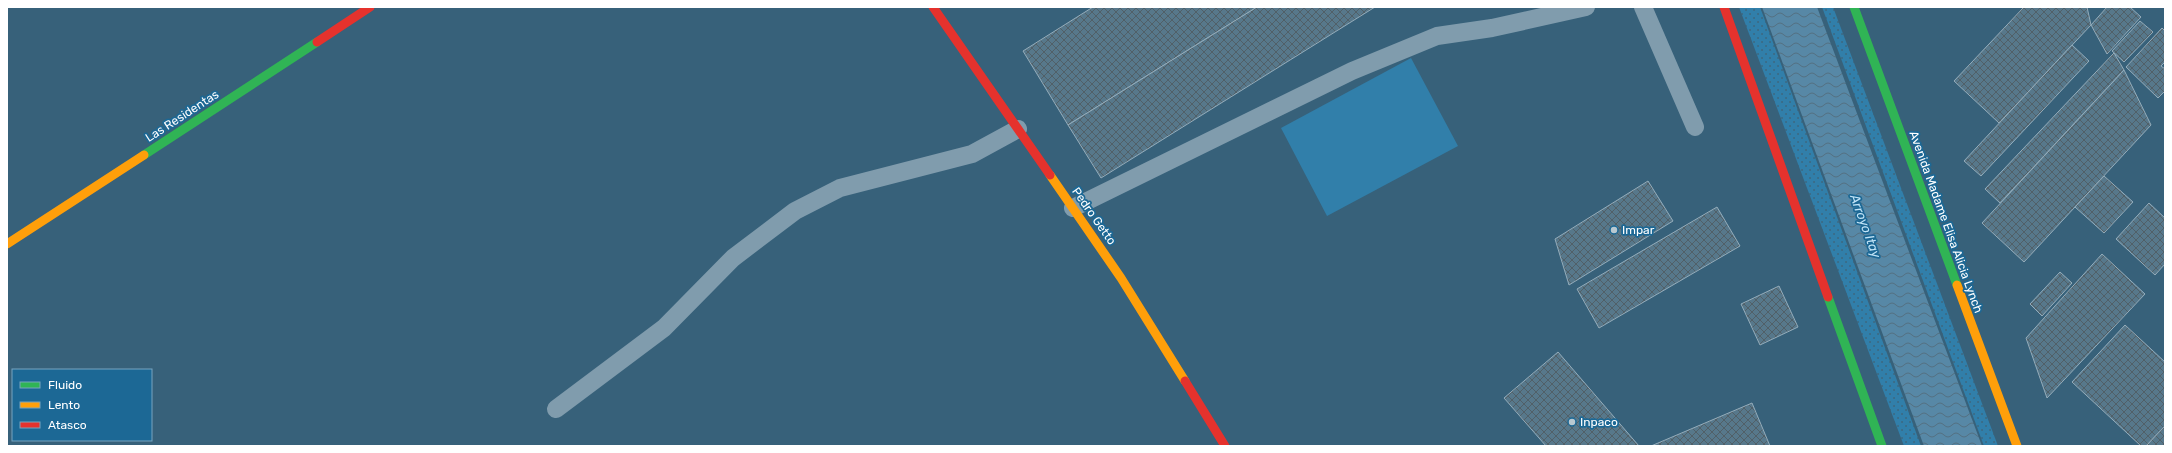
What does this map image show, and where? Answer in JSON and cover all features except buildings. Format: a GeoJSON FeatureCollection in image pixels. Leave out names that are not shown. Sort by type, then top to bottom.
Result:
{"type":"FeatureCollection","features":[{"type":"Feature","properties":{"kind":"main road","name":"Las Residentas"},"geometry":{"type":"LineString","coordinates":[[7,244],[370,7]]}},
{"type":"Feature","properties":{"kind":"main road","name":"Pedro Getto"},"geometry":{"type":"LineString","coordinates":[[933,7],[1121,278],[1224,446]]}},
{"type":"Feature","properties":{"kind":"main road"},"geometry":{"type":"LineString","coordinates":[[1724,7],[1882,446]]}},
{"type":"Feature","properties":{"kind":"main road","name":"Avenida Madame Elisa Alicia Lynch"},"geometry":{"type":"LineString","coordinates":[[1854,7],[2017,446]]}},
{"type":"Feature","properties":{"kind":"lane"},"geometry":{"type":"LineString","coordinates":[[1073,208],[1352,70],[1437,36],[1492,28],[1586,7]]}},
{"type":"Feature","properties":{"kind":"lane"},"geometry":{"type":"LineString","coordinates":[[1643,7],[1695,127]]}},
{"type":"Feature","properties":{"kind":"lane"},"geometry":{"type":"LineString","coordinates":[[556,409],[664,328],[733,258],[795,211],[840,188],[972,154],[1018,129]]}},
{"type":"Feature","properties":{"kind":"shaded area"},"geometry":{"type":"Polygon","coordinates":[[[1739,7],[1760,7],[1921,446],[1904,446],[1739,7]]]}},
{"type":"Feature","properties":{"kind":"shaded area"},"geometry":{"type":"Polygon","coordinates":[[[1822,7],[1833,7],[1998,446],[1984,446],[1822,7]]]}},
{"type":"Feature","properties":{"kind":"shaded area"},"geometry":{"type":"Polygon","coordinates":[[[1411,58],[1458,146],[1327,216],[1281,128],[1411,58]]]}},
{"type":"Feature","properties":{"kind":"water","name":"Arroyo Itay"},"geometry":{"type":"Polygon","coordinates":[[[1762,7],[1817,7],[1982,446],[1924,446],[1762,7]]]}},
{"type":"Feature","properties":{"kind":"traffic: fast"},"geometry":{"type":"LineString","coordinates":[[1854,7],[1957,285]]}},
{"type":"Feature","properties":{"kind":"traffic: fast"},"geometry":{"type":"LineString","coordinates":[[144,155],[317,42]]}},
{"type":"Feature","properties":{"kind":"traffic: fast"},"geometry":{"type":"LineString","coordinates":[[1828,297],[1882,446]]}},
{"type":"Feature","properties":{"kind":"traffic: slow"},"geometry":{"type":"LineString","coordinates":[[7,244],[144,155]]}},
{"type":"Feature","properties":{"kind":"traffic: slow"},"geometry":{"type":"LineString","coordinates":[[1050,175],[1121,278],[1185,381]]}},
{"type":"Feature","properties":{"kind":"traffic: slow"},"geometry":{"type":"LineString","coordinates":[[1957,285],[2017,446]]}},
{"type":"Feature","properties":{"kind":"traffic: jam"},"geometry":{"type":"LineString","coordinates":[[317,42],[370,7]]}},
{"type":"Feature","properties":{"kind":"traffic: jam"},"geometry":{"type":"LineString","coordinates":[[933,7],[1050,175]]}},
{"type":"Feature","properties":{"kind":"traffic: jam"},"geometry":{"type":"LineString","coordinates":[[1724,7],[1828,297]]}},
{"type":"Feature","properties":{"kind":"traffic: jam"},"geometry":{"type":"LineString","coordinates":[[1185,381],[1225,446]]}},
{"type":"Feature","properties":{"kind":"place","name":"Impar"},"geometry":{"type":"Point","coordinates":[1614,230]}},
{"type":"Feature","properties":{"kind":"place","name":"Inpaco"},"geometry":{"type":"Point","coordinates":[1572,422]}}]}
